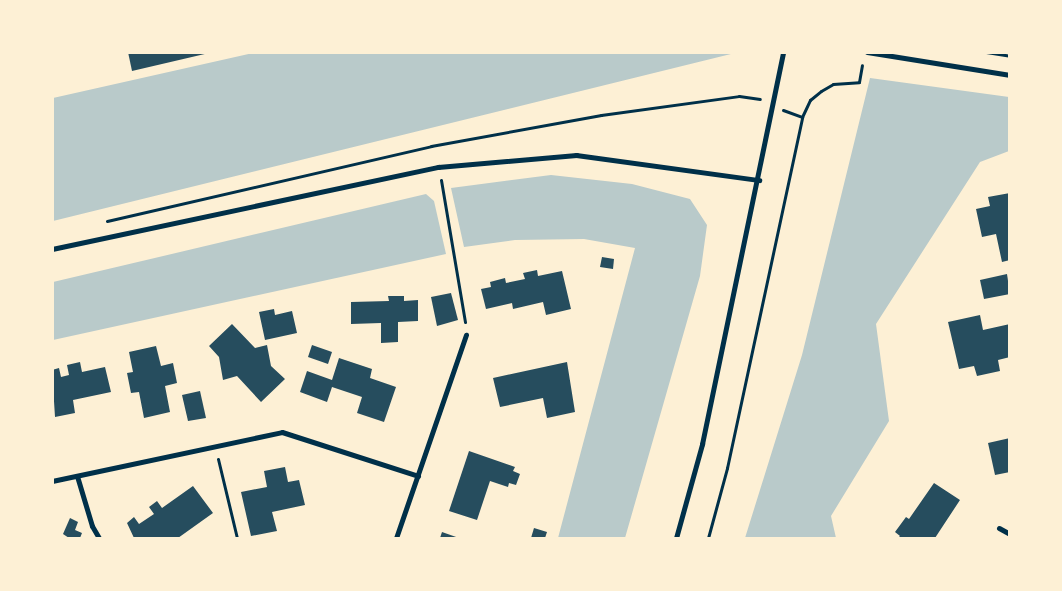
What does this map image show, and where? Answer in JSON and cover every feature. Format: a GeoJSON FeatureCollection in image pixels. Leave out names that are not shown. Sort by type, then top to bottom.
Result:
{"type":"FeatureCollection","features":[{"type":"Feature","properties":{"kind":"street"},"geometry":{"type":"LineString","coordinates":[[676,538],[702,444],[759,180],[783,52]]}},
{"type":"Feature","properties":{"kind":"street"},"geometry":{"type":"LineString","coordinates":[[867,52],[1010,75]]}},
{"type":"Feature","properties":{"kind":"street"},"geometry":{"type":"LineString","coordinates":[[52,249],[438,166],[576,155],[759,180]]}},
{"type":"Feature","properties":{"kind":"street"},"geometry":{"type":"LineString","coordinates":[[396,538],[466,335]]}},
{"type":"Feature","properties":{"kind":"street"},"geometry":{"type":"LineString","coordinates":[[52,481],[215,444],[282,432],[418,476]]}},
{"type":"Feature","properties":{"kind":"street"},"geometry":{"type":"LineString","coordinates":[[77,476],[92,526],[99,538]]}},
{"type":"Feature","properties":{"kind":"street"},"geometry":{"type":"LineString","coordinates":[[999,528],[1010,534]]}},
{"type":"Feature","properties":{"kind":"path"},"geometry":{"type":"LineString","coordinates":[[986,52],[1010,56]]}},
{"type":"Feature","properties":{"kind":"path"},"geometry":{"type":"LineString","coordinates":[[708,538],[728,468],[802,117],[810,100],[820,91],[833,84],[859,82],[862,62]]}},
{"type":"Feature","properties":{"kind":"path"},"geometry":{"type":"LineString","coordinates":[[431,146],[438,166],[465,312],[466,335]]}},
{"type":"Feature","properties":{"kind":"path"},"geometry":{"type":"LineString","coordinates":[[215,444],[237,538]]}},
{"type":"Feature","properties":{"kind":"shaded area"},"geometry":{"type":"Polygon","coordinates":[[[253,53],[735,53],[53,221],[53,98],[253,53]]]}},
{"type":"Feature","properties":{"kind":"shaded area"},"geometry":{"type":"Polygon","coordinates":[[[870,78],[1009,97],[1009,151],[980,162],[876,324],[889,421],[831,516],[836,538],[745,538],[802,355],[870,78]]]}},
{"type":"Feature","properties":{"kind":"shaded area"},"geometry":{"type":"Polygon","coordinates":[[[551,175],[632,184],[690,199],[707,225],[700,276],[625,538],[558,538],[635,248],[584,239],[515,240],[464,247],[451,188],[551,175]]]}},
{"type":"Feature","properties":{"kind":"shaded area"},"geometry":{"type":"Polygon","coordinates":[[[426,194],[434,201],[446,254],[53,340],[53,282],[426,194]]]}},
{"type":"Feature","properties":{"kind":"building"},"geometry":{"type":"Polygon","coordinates":[[[128,52],[209,52],[209,53],[132,71],[128,52]]]}},
{"type":"Feature","properties":{"kind":"building"},"geometry":{"type":"Polygon","coordinates":[[[1010,193],[1010,260],[1002,262],[996,234],[982,237],[976,209],[990,206],[988,197],[1010,193]]]}},
{"type":"Feature","properties":{"kind":"building"},"geometry":{"type":"Polygon","coordinates":[[[602,257],[614,259],[613,269],[600,267],[602,257]]]}},
{"type":"Feature","properties":{"kind":"building"},"geometry":{"type":"Polygon","coordinates":[[[537,270],[538,276],[562,271],[571,309],[546,315],[543,302],[513,309],[512,303],[486,309],[481,289],[491,287],[490,282],[505,278],[506,283],[525,279],[523,273],[537,270]]]}},
{"type":"Feature","properties":{"kind":"building"},"geometry":{"type":"Polygon","coordinates":[[[1007,274],[1010,294],[984,299],[980,280],[1007,274]]]}},
{"type":"Feature","properties":{"kind":"building"},"geometry":{"type":"Polygon","coordinates":[[[451,293],[458,320],[437,326],[431,297],[451,293]]]}},
{"type":"Feature","properties":{"kind":"building"},"geometry":{"type":"Polygon","coordinates":[[[388,296],[404,296],[404,301],[418,300],[418,321],[398,322],[398,342],[381,343],[381,323],[351,324],[351,302],[389,301],[388,296]]]}},
{"type":"Feature","properties":{"kind":"building"},"geometry":{"type":"Polygon","coordinates":[[[274,309],[275,315],[292,311],[297,333],[265,340],[259,312],[274,309]]]}},
{"type":"Feature","properties":{"kind":"building"},"geometry":{"type":"Polygon","coordinates":[[[980,315],[983,330],[1010,324],[1010,357],[998,360],[1000,371],[977,376],[974,366],[959,369],[948,322],[980,315]]]}},
{"type":"Feature","properties":{"kind":"building"},"geometry":{"type":"Polygon","coordinates":[[[232,324],[255,348],[267,345],[271,366],[285,379],[261,402],[237,376],[223,380],[219,357],[209,346],[232,324]]]}},
{"type":"Feature","properties":{"kind":"building"},"geometry":{"type":"Polygon","coordinates":[[[312,345],[332,352],[328,364],[308,357],[312,345]]]}},
{"type":"Feature","properties":{"kind":"building"},"geometry":{"type":"Polygon","coordinates":[[[156,346],[161,366],[173,363],[177,383],[165,386],[170,412],[144,418],[139,392],[131,393],[127,373],[133,372],[129,352],[156,346]]]}},
{"type":"Feature","properties":{"kind":"building"},"geometry":{"type":"Polygon","coordinates":[[[339,358],[372,369],[370,378],[396,387],[384,422],[357,413],[362,397],[332,387],[327,402],[300,392],[307,371],[332,380],[339,358]]]}},
{"type":"Feature","properties":{"kind":"building"},"geometry":{"type":"Polygon","coordinates":[[[80,362],[82,372],[105,367],[111,392],[73,400],[75,413],[55,417],[52,370],[59,368],[61,377],[69,375],[67,365],[80,362]]]}},
{"type":"Feature","properties":{"kind":"building"},"geometry":{"type":"Polygon","coordinates":[[[567,362],[575,412],[547,418],[543,398],[500,407],[493,378],[567,362]]]}},
{"type":"Feature","properties":{"kind":"building"},"geometry":{"type":"Polygon","coordinates":[[[200,391],[206,418],[188,421],[182,395],[200,391]]]}},
{"type":"Feature","properties":{"kind":"building"},"geometry":{"type":"Polygon","coordinates":[[[1010,438],[1010,472],[995,475],[988,443],[1010,438]]]}},
{"type":"Feature","properties":{"kind":"building"},"geometry":{"type":"Polygon","coordinates":[[[469,451],[515,467],[513,471],[520,474],[516,485],[509,483],[508,487],[490,481],[477,520],[449,511],[469,451]]]}},
{"type":"Feature","properties":{"kind":"building"},"geometry":{"type":"Polygon","coordinates":[[[285,467],[288,482],[299,480],[305,505],[272,512],[277,531],[251,536],[241,492],[267,487],[264,471],[285,467]]]}},
{"type":"Feature","properties":{"kind":"building"},"geometry":{"type":"Polygon","coordinates":[[[934,483],[960,500],[935,538],[898,538],[900,536],[895,532],[906,517],[909,519],[934,483]]]}},
{"type":"Feature","properties":{"kind":"building"},"geometry":{"type":"Polygon","coordinates":[[[193,486],[213,513],[178,538],[134,538],[127,523],[134,517],[139,524],[154,514],[149,507],[157,501],[162,508],[193,486]]]}},
{"type":"Feature","properties":{"kind":"building"},"geometry":{"type":"Polygon","coordinates":[[[70,518],[78,522],[75,530],[82,533],[80,538],[69,538],[63,534],[70,518]]]}},
{"type":"Feature","properties":{"kind":"building"},"geometry":{"type":"Polygon","coordinates":[[[534,528],[547,532],[545,538],[531,538],[534,528]]]}},
{"type":"Feature","properties":{"kind":"building"},"geometry":{"type":"Polygon","coordinates":[[[442,532],[459,538],[440,538],[442,532]]]}}]}
